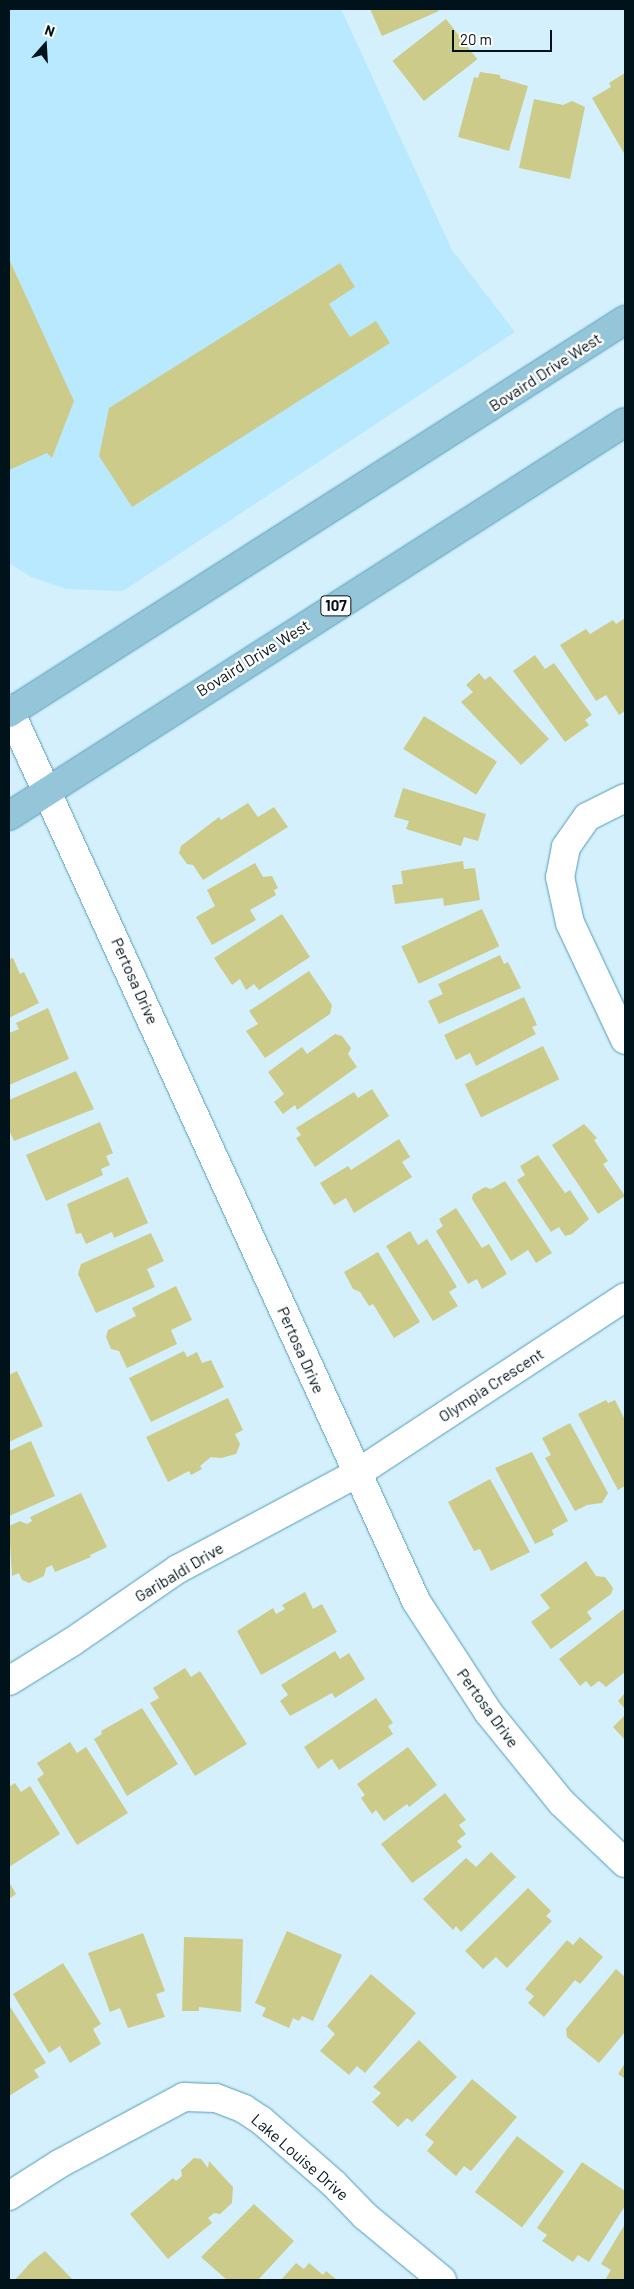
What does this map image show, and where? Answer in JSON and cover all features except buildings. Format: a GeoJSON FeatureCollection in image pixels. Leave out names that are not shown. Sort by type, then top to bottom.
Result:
{"type":"FeatureCollection","features":[{"type":"Feature","properties":{"kind":"main road","name":"Bovaird Drive West"},"geometry":{"type":"LineString","coordinates":[[9,711],[625,320]]}},
{"type":"Feature","properties":{"kind":"main road","name":"Bovaird Drive West"},"geometry":{"type":"LineString","coordinates":[[9,816],[48,792],[119,743],[625,422]]}},
{"type":"Feature","properties":{"kind":"street","name":"Pertosa Drive"},"geometry":{"type":"LineString","coordinates":[[9,711],[48,792],[356,1474],[416,1601],[488,1712],[562,1803],[625,1863]]}},
{"type":"Feature","properties":{"kind":"street"},"geometry":{"type":"LineString","coordinates":[[625,798],[587,817],[566,847],[560,877],[570,923],[625,1040]]}},
{"type":"Feature","properties":{"kind":"street","name":"Olympia Crescent"},"geometry":{"type":"LineString","coordinates":[[356,1474],[625,1297]]}},
{"type":"Feature","properties":{"kind":"street","name":"Garibaldi Drive"},"geometry":{"type":"LineString","coordinates":[[9,1681],[178,1569],[356,1474]]}},
{"type":"Feature","properties":{"kind":"street","name":"Lake Louise Drive"},"geometry":{"type":"LineString","coordinates":[[9,2196],[59,2164],[184,2097],[216,2098],[244,2108],[261,2120],[334,2184],[365,2216],[442,2280]]}},
{"type":"Feature","properties":{"kind":"shaded area"},"geometry":{"type":"Polygon","coordinates":[[[9,9],[341,9],[452,250],[515,332],[123,591],[66,589],[31,577],[9,563],[9,9]]]}}]}
